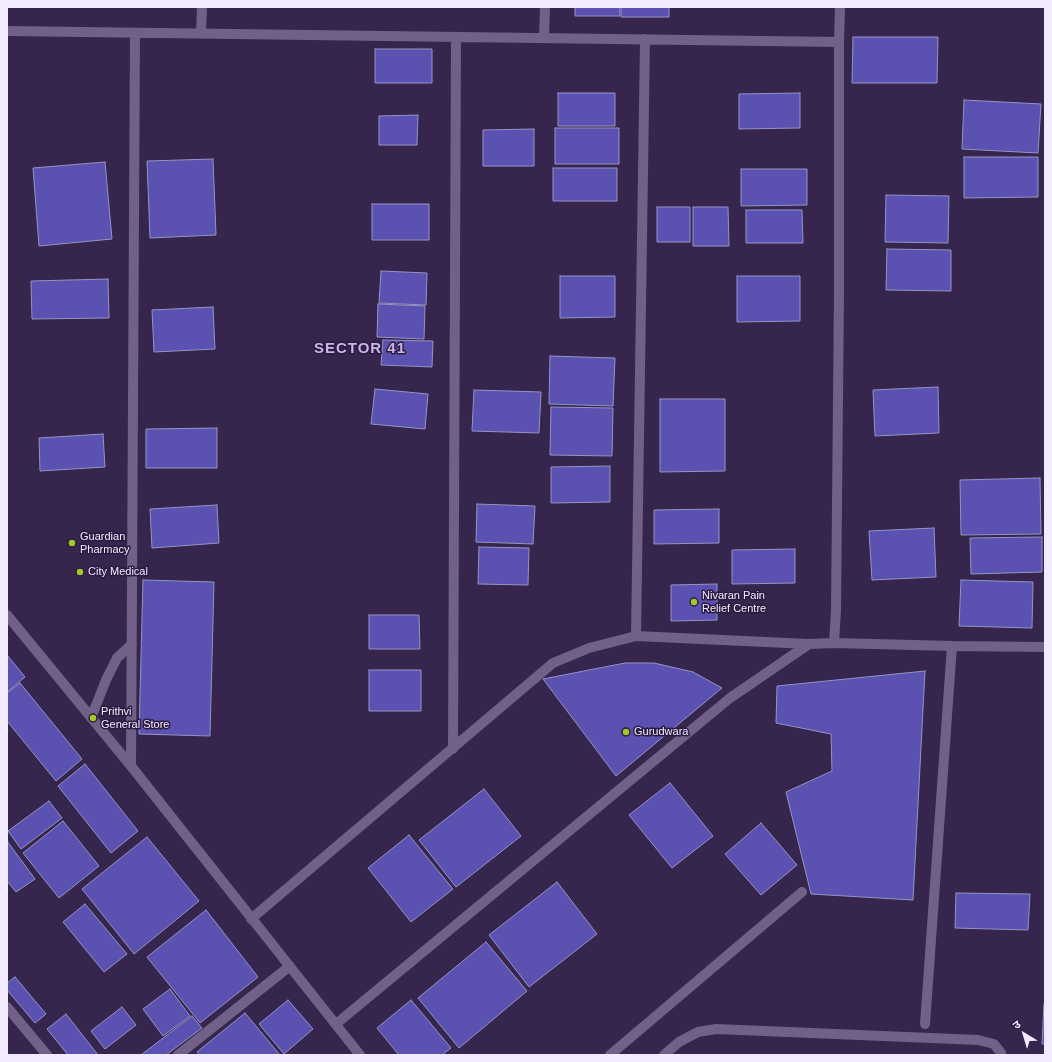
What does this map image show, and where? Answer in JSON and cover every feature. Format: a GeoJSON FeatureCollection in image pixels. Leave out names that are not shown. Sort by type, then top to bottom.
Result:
{"type":"FeatureCollection","features":[{"type":"Feature","properties":{"kind":"street"},"geometry":{"type":"LineString","coordinates":[[201,34],[202,7]]}},
{"type":"Feature","properties":{"kind":"street"},"geometry":{"type":"LineString","coordinates":[[544,38],[545,7]]}},
{"type":"Feature","properties":{"kind":"street"},"geometry":{"type":"LineString","coordinates":[[834,642],[836,610],[839,293],[840,7]]}},
{"type":"Feature","properties":{"kind":"street"},"geometry":{"type":"LineString","coordinates":[[7,31],[839,42]]}},
{"type":"Feature","properties":{"kind":"street"},"geometry":{"type":"LineString","coordinates":[[131,766],[135,33]]}},
{"type":"Feature","properties":{"kind":"street"},"geometry":{"type":"LineString","coordinates":[[453,749],[456,37]]}},
{"type":"Feature","properties":{"kind":"street"},"geometry":{"type":"LineString","coordinates":[[636,636],[645,39]]}},
{"type":"Feature","properties":{"kind":"street"},"geometry":{"type":"LineString","coordinates":[[7,615],[131,766],[290,966],[336,1024],[354,1052]]}},
{"type":"Feature","properties":{"kind":"street"},"geometry":{"type":"LineString","coordinates":[[252,919],[553,663],[589,648],[636,636],[809,644],[834,642],[952,646],[1045,647]]}},
{"type":"Feature","properties":{"kind":"street"},"geometry":{"type":"LineString","coordinates":[[91,718],[116,658],[132,644]]}},
{"type":"Feature","properties":{"kind":"street"},"geometry":{"type":"LineString","coordinates":[[336,1024],[730,698],[809,644]]}},
{"type":"Feature","properties":{"kind":"street"},"geometry":{"type":"LineString","coordinates":[[924,1038],[952,646]]}},
{"type":"Feature","properties":{"kind":"street"},"geometry":{"type":"LineString","coordinates":[[610,1055],[802,892]]}},
{"type":"Feature","properties":{"kind":"street"},"geometry":{"type":"LineString","coordinates":[[178,1055],[290,966]]}},
{"type":"Feature","properties":{"kind":"street"},"geometry":{"type":"LineString","coordinates":[[7,1007],[46,1055]]}},
{"type":"Feature","properties":{"kind":"street"},"geometry":{"type":"LineString","coordinates":[[664,1055],[679,1042],[698,1032],[716,1029],[978,1040],[994,1044],[1001,1055]]}},
{"type":"Feature","properties":{"kind":"building"},"geometry":{"type":"Polygon","coordinates":[[[575,7],[620,7],[620,16],[575,16],[575,7]]]}},
{"type":"Feature","properties":{"kind":"building"},"geometry":{"type":"Polygon","coordinates":[[[621,7],[669,7],[669,17],[621,17],[621,7]]]}},
{"type":"Feature","properties":{"kind":"building"},"geometry":{"type":"Polygon","coordinates":[[[853,37],[938,37],[937,83],[852,83],[853,37]]]}},
{"type":"Feature","properties":{"kind":"building"},"geometry":{"type":"Polygon","coordinates":[[[375,49],[432,49],[432,83],[375,83],[375,49]]]}},
{"type":"Feature","properties":{"kind":"building"},"geometry":{"type":"Polygon","coordinates":[[[558,93],[615,93],[615,126],[558,126],[558,93]]]}},
{"type":"Feature","properties":{"kind":"building"},"geometry":{"type":"Polygon","coordinates":[[[800,93],[800,128],[739,129],[739,94],[800,93]]]}},
{"type":"Feature","properties":{"kind":"building"},"geometry":{"type":"Polygon","coordinates":[[[964,100],[1041,104],[1038,153],[962,149],[964,100]]]}},
{"type":"Feature","properties":{"kind":"building"},"geometry":{"type":"Polygon","coordinates":[[[418,115],[417,145],[379,145],[379,116],[418,115]]]}},
{"type":"Feature","properties":{"kind":"building"},"geometry":{"type":"Polygon","coordinates":[[[555,128],[619,128],[619,164],[555,164],[555,128]]]}},
{"type":"Feature","properties":{"kind":"building"},"geometry":{"type":"Polygon","coordinates":[[[534,129],[534,166],[483,166],[483,130],[534,129]]]}},
{"type":"Feature","properties":{"kind":"building"},"geometry":{"type":"Polygon","coordinates":[[[964,157],[1038,157],[1038,197],[964,198],[964,157]]]}},
{"type":"Feature","properties":{"kind":"building"},"geometry":{"type":"Polygon","coordinates":[[[213,159],[216,235],[150,238],[147,161],[213,159]]]}},
{"type":"Feature","properties":{"kind":"building"},"geometry":{"type":"Polygon","coordinates":[[[105,162],[112,239],[39,246],[33,168],[105,162]]]}},
{"type":"Feature","properties":{"kind":"building"},"geometry":{"type":"Polygon","coordinates":[[[553,168],[617,168],[617,201],[553,201],[553,168]]]}},
{"type":"Feature","properties":{"kind":"building"},"geometry":{"type":"Polygon","coordinates":[[[741,169],[807,169],[807,205],[741,206],[741,169]]]}},
{"type":"Feature","properties":{"kind":"building"},"geometry":{"type":"Polygon","coordinates":[[[886,195],[949,196],[948,243],[885,242],[886,195]]]}},
{"type":"Feature","properties":{"kind":"building"},"geometry":{"type":"Polygon","coordinates":[[[372,204],[429,204],[429,240],[372,240],[372,204]]]}},
{"type":"Feature","properties":{"kind":"building"},"geometry":{"type":"Polygon","coordinates":[[[657,207],[690,207],[690,242],[657,242],[657,207]]]}},
{"type":"Feature","properties":{"kind":"building"},"geometry":{"type":"Polygon","coordinates":[[[693,207],[728,207],[729,246],[693,246],[693,207]]]}},
{"type":"Feature","properties":{"kind":"building"},"geometry":{"type":"Polygon","coordinates":[[[746,210],[802,210],[803,243],[746,243],[746,210]]]}},
{"type":"Feature","properties":{"kind":"building"},"geometry":{"type":"Polygon","coordinates":[[[887,249],[951,250],[951,291],[886,290],[887,249]]]}},
{"type":"Feature","properties":{"kind":"building"},"geometry":{"type":"Polygon","coordinates":[[[381,271],[427,273],[426,305],[379,303],[381,271]]]}},
{"type":"Feature","properties":{"kind":"building"},"geometry":{"type":"Polygon","coordinates":[[[560,276],[615,276],[615,317],[560,318],[560,276]]]}},
{"type":"Feature","properties":{"kind":"building"},"geometry":{"type":"Polygon","coordinates":[[[737,276],[800,276],[800,321],[737,322],[737,276]]]}},
{"type":"Feature","properties":{"kind":"building"},"geometry":{"type":"Polygon","coordinates":[[[108,279],[109,318],[32,319],[31,281],[108,279]]]}},
{"type":"Feature","properties":{"kind":"building"},"geometry":{"type":"Polygon","coordinates":[[[378,304],[425,306],[424,339],[377,337],[378,304]]]}},
{"type":"Feature","properties":{"kind":"building"},"geometry":{"type":"Polygon","coordinates":[[[213,307],[215,349],[154,352],[152,310],[213,307]]]}},
{"type":"Feature","properties":{"kind":"building"},"geometry":{"type":"Polygon","coordinates":[[[383,340],[433,341],[432,367],[381,365],[383,340]]]}},
{"type":"Feature","properties":{"kind":"building"},"geometry":{"type":"Polygon","coordinates":[[[550,356],[615,358],[613,406],[549,404],[550,356]]]}},
{"type":"Feature","properties":{"kind":"building"},"geometry":{"type":"Polygon","coordinates":[[[938,387],[939,433],[875,436],[873,390],[938,387]]]}},
{"type":"Feature","properties":{"kind":"building"},"geometry":{"type":"Polygon","coordinates":[[[375,389],[428,394],[425,429],[371,424],[375,389]]]}},
{"type":"Feature","properties":{"kind":"building"},"geometry":{"type":"Polygon","coordinates":[[[474,390],[541,392],[539,433],[472,431],[474,390]]]}},
{"type":"Feature","properties":{"kind":"building"},"geometry":{"type":"Polygon","coordinates":[[[660,399],[725,399],[725,471],[660,472],[660,399]]]}},
{"type":"Feature","properties":{"kind":"building"},"geometry":{"type":"Polygon","coordinates":[[[551,407],[613,408],[612,456],[550,455],[551,407]]]}},
{"type":"Feature","properties":{"kind":"building"},"geometry":{"type":"Polygon","coordinates":[[[217,428],[217,468],[146,468],[146,429],[217,428]]]}},
{"type":"Feature","properties":{"kind":"building"},"geometry":{"type":"Polygon","coordinates":[[[103,434],[105,467],[40,471],[39,438],[103,434]]]}},
{"type":"Feature","properties":{"kind":"building"},"geometry":{"type":"Polygon","coordinates":[[[610,466],[610,502],[551,503],[551,467],[610,466]]]}},
{"type":"Feature","properties":{"kind":"building"},"geometry":{"type":"Polygon","coordinates":[[[1040,478],[1041,534],[961,535],[960,480],[1040,478]]]}},
{"type":"Feature","properties":{"kind":"building"},"geometry":{"type":"Polygon","coordinates":[[[477,504],[535,506],[533,544],[476,542],[477,504]]]}},
{"type":"Feature","properties":{"kind":"building"},"geometry":{"type":"Polygon","coordinates":[[[217,505],[219,543],[152,548],[150,509],[217,505]]]}},
{"type":"Feature","properties":{"kind":"building"},"geometry":{"type":"Polygon","coordinates":[[[719,509],[719,543],[654,544],[654,510],[719,509]]]}},
{"type":"Feature","properties":{"kind":"building"},"geometry":{"type":"Polygon","coordinates":[[[934,528],[936,577],[872,580],[869,531],[934,528]]]}},
{"type":"Feature","properties":{"kind":"building"},"geometry":{"type":"Polygon","coordinates":[[[1042,537],[1042,572],[971,574],[970,538],[1042,537]]]}},
{"type":"Feature","properties":{"kind":"building"},"geometry":{"type":"Polygon","coordinates":[[[479,547],[529,548],[528,585],[478,584],[479,547]]]}},
{"type":"Feature","properties":{"kind":"building"},"geometry":{"type":"Polygon","coordinates":[[[795,549],[795,583],[732,584],[732,550],[795,549]]]}},
{"type":"Feature","properties":{"kind":"building"},"geometry":{"type":"Polygon","coordinates":[[[143,580],[214,582],[210,736],[139,734],[143,580]]]}},
{"type":"Feature","properties":{"kind":"building"},"geometry":{"type":"Polygon","coordinates":[[[961,580],[1033,582],[1032,628],[959,626],[961,580]]]}},
{"type":"Feature","properties":{"kind":"building","name":"Nivaran Pain Relief Centre"},"geometry":{"type":"Polygon","coordinates":[[[717,584],[717,620],[671,621],[671,585],[717,584]]]}},
{"type":"Feature","properties":{"kind":"building"},"geometry":{"type":"Polygon","coordinates":[[[369,615],[419,615],[420,649],[369,649],[369,615]]]}},
{"type":"Feature","properties":{"kind":"building"},"geometry":{"type":"Polygon","coordinates":[[[7,655],[25,677],[7,692],[7,655]]]}},
{"type":"Feature","properties":{"kind":"building","name":"Gurudwara"},"geometry":{"type":"Polygon","coordinates":[[[625,663],[654,663],[693,672],[722,688],[616,776],[543,679],[625,663]]]}},
{"type":"Feature","properties":{"kind":"building"},"geometry":{"type":"Polygon","coordinates":[[[369,670],[421,670],[421,711],[369,711],[369,670]]]}},
{"type":"Feature","properties":{"kind":"building"},"geometry":{"type":"Polygon","coordinates":[[[925,671],[913,900],[811,894],[786,792],[832,771],[831,734],[776,723],[777,686],[925,671]]]}},
{"type":"Feature","properties":{"kind":"building"},"geometry":{"type":"Polygon","coordinates":[[[20,683],[82,759],[56,781],[7,721],[7,693],[20,683]]]}},
{"type":"Feature","properties":{"kind":"building"},"geometry":{"type":"Polygon","coordinates":[[[85,764],[138,831],[111,853],[58,786],[85,764]]]}},
{"type":"Feature","properties":{"kind":"building"},"geometry":{"type":"Polygon","coordinates":[[[670,783],[713,836],[672,868],[629,815],[670,783]]]}},
{"type":"Feature","properties":{"kind":"building"},"geometry":{"type":"Polygon","coordinates":[[[484,789],[521,836],[456,887],[419,840],[484,789]]]}},
{"type":"Feature","properties":{"kind":"building"},"geometry":{"type":"Polygon","coordinates":[[[49,801],[62,818],[21,849],[8,831],[49,801]]]}},
{"type":"Feature","properties":{"kind":"building"},"geometry":{"type":"Polygon","coordinates":[[[63,821],[99,866],[59,898],[23,853],[63,821]]]}},
{"type":"Feature","properties":{"kind":"building"},"geometry":{"type":"Polygon","coordinates":[[[761,823],[797,865],[761,895],[725,854],[761,823]]]}},
{"type":"Feature","properties":{"kind":"building"},"geometry":{"type":"Polygon","coordinates":[[[409,835],[453,889],[411,922],[368,868],[409,835]]]}},
{"type":"Feature","properties":{"kind":"building"},"geometry":{"type":"Polygon","coordinates":[[[147,837],[199,901],[134,954],[82,889],[147,837]]]}},
{"type":"Feature","properties":{"kind":"building"},"geometry":{"type":"Polygon","coordinates":[[[7,841],[35,879],[16,892],[7,881],[7,841]]]}},
{"type":"Feature","properties":{"kind":"building"},"geometry":{"type":"Polygon","coordinates":[[[557,882],[597,934],[529,987],[489,935],[557,882]]]}},
{"type":"Feature","properties":{"kind":"building"},"geometry":{"type":"Polygon","coordinates":[[[956,893],[1030,894],[1028,930],[955,928],[956,893]]]}},
{"type":"Feature","properties":{"kind":"building"},"geometry":{"type":"Polygon","coordinates":[[[85,904],[127,954],[104,972],[63,922],[85,904]]]}},
{"type":"Feature","properties":{"kind":"building"},"geometry":{"type":"Polygon","coordinates":[[[206,910],[258,977],[200,1023],[147,957],[206,910]]]}},
{"type":"Feature","properties":{"kind":"building"},"geometry":{"type":"Polygon","coordinates":[[[486,942],[527,991],[459,1048],[418,998],[486,942]]]}},
{"type":"Feature","properties":{"kind":"building"},"geometry":{"type":"Polygon","coordinates":[[[15,977],[46,1014],[35,1023],[7,990],[7,983],[15,977]]]}},
{"type":"Feature","properties":{"kind":"building"},"geometry":{"type":"Polygon","coordinates":[[[170,989],[190,1016],[163,1036],[143,1009],[170,989]]]}},
{"type":"Feature","properties":{"kind":"building"},"geometry":{"type":"Polygon","coordinates":[[[288,1000],[313,1029],[284,1054],[259,1024],[288,1000]]]}},
{"type":"Feature","properties":{"kind":"building"},"geometry":{"type":"Polygon","coordinates":[[[411,1000],[451,1048],[442,1055],[399,1055],[377,1028],[411,1000]]]}},
{"type":"Feature","properties":{"kind":"building"},"geometry":{"type":"Polygon","coordinates":[[[1044,1004],[1045,1044],[1042,1044],[1044,1004]]]}},
{"type":"Feature","properties":{"kind":"building"},"geometry":{"type":"Polygon","coordinates":[[[122,1007],[136,1025],[105,1049],[91,1031],[122,1007]]]}},
{"type":"Feature","properties":{"kind":"building"},"geometry":{"type":"Polygon","coordinates":[[[245,1013],[280,1055],[200,1055],[197,1052],[245,1013]]]}},
{"type":"Feature","properties":{"kind":"building"},"geometry":{"type":"Polygon","coordinates":[[[66,1014],[98,1055],[68,1055],[47,1029],[66,1014]]]}},
{"type":"Feature","properties":{"kind":"building"},"geometry":{"type":"Polygon","coordinates":[[[192,1016],[202,1028],[166,1055],[141,1055],[192,1016]]]}},
{"type":"Feature","properties":{"kind":"place","name":"Guardian Pharmacy"},"geometry":{"type":"Point","coordinates":[72,543]}},
{"type":"Feature","properties":{"kind":"place","name":"City Medical"},"geometry":{"type":"Point","coordinates":[80,572]}},
{"type":"Feature","properties":{"kind":"place","name":"Nivaran Pain Relief Centre"},"geometry":{"type":"Point","coordinates":[694,602]}},
{"type":"Feature","properties":{"kind":"place","name":"Prithvi General Store"},"geometry":{"type":"Point","coordinates":[93,718]}},
{"type":"Feature","properties":{"kind":"place","name":"Gurudwara"},"geometry":{"type":"Point","coordinates":[626,732]}},
{"type":"Feature","properties":{"kind":"district","name":"SECTOR 41"},"geometry":{"type":"Point","coordinates":[360,349]}}]}
